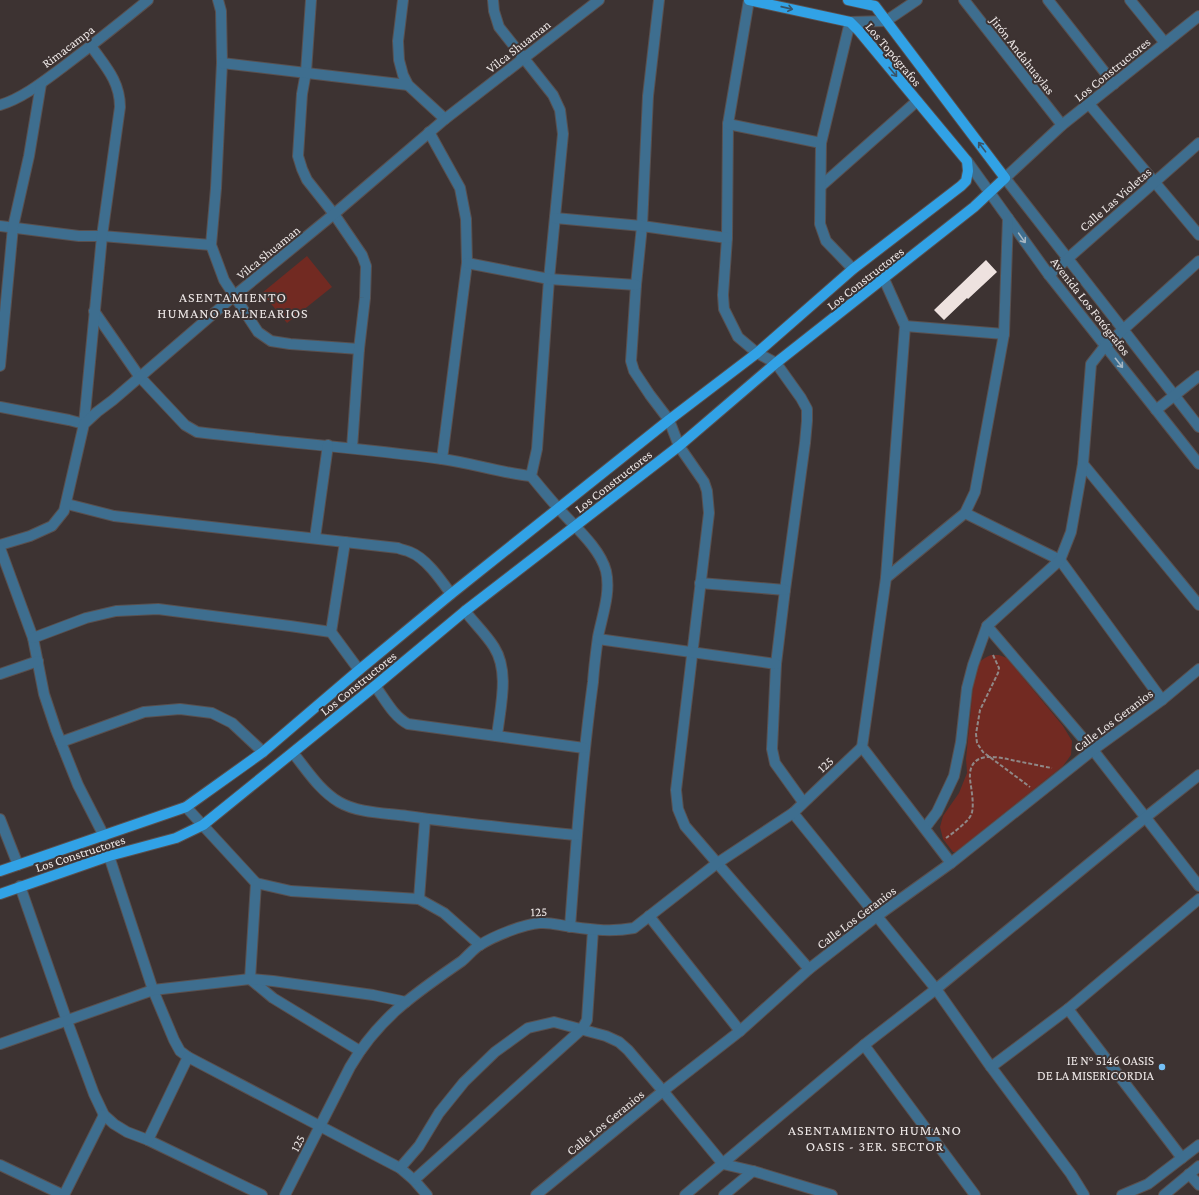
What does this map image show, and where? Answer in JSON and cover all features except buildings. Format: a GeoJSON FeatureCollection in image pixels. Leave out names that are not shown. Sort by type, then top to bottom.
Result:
{"type":"FeatureCollection","features":[{"type":"Feature","properties":{"kind":"main road","name":"Los Topógrafos"},"geometry":{"type":"LineString","coordinates":[[749,0],[850,22],[967,161]]}},
{"type":"Feature","properties":{"kind":"main road","name":"Los Topógrafos"},"geometry":{"type":"LineString","coordinates":[[848,0],[873,3],[1005,178]]}},
{"type":"Feature","properties":{"kind":"main road","name":"Los Constructores"},"geometry":{"type":"LineString","coordinates":[[0,871],[186,807],[263,752],[451,594],[669,420],[757,353],[853,269],[961,186],[966,181],[968,171],[967,161]]}},
{"type":"Feature","properties":{"kind":"main road","name":"Los Constructores"},"geometry":{"type":"LineString","coordinates":[[0,894],[109,856],[176,838],[203,824],[293,753],[465,611],[679,446],[776,363],[969,211],[1005,178]]}},
{"type":"Feature","properties":{"kind":"street","name":"Rimacampa"},"geometry":{"type":"LineString","coordinates":[[0,105],[11,102],[41,84],[148,0]]}},
{"type":"Feature","properties":{"kind":"street"},"geometry":{"type":"LineString","coordinates":[[218,0],[221,11]]}},
{"type":"Feature","properties":{"kind":"street"},"geometry":{"type":"LineString","coordinates":[[222,0],[222,63],[216,188],[211,245],[224,280],[258,332],[271,341],[290,344],[359,349]]}},
{"type":"Feature","properties":{"kind":"street"},"geometry":{"type":"LineString","coordinates":[[312,0],[306,72],[302,94],[298,156],[307,180],[334,214],[362,255],[366,266],[365,298],[359,349],[352,448]]}},
{"type":"Feature","properties":{"kind":"street"},"geometry":{"type":"LineString","coordinates":[[403,0],[398,41],[399,60],[403,75],[408,85],[445,119]]}},
{"type":"Feature","properties":{"kind":"street"},"geometry":{"type":"LineString","coordinates":[[493,0],[494,11],[499,27],[553,96],[560,110],[563,134],[549,279],[537,449],[531,476]]}},
{"type":"Feature","properties":{"kind":"street","name":"Vilca Shuaman"},"geometry":{"type":"LineString","coordinates":[[84,424],[234,296],[334,214],[429,132],[599,0]]}},
{"type":"Feature","properties":{"kind":"street"},"geometry":{"type":"LineString","coordinates":[[659,0],[648,96],[642,226],[631,361],[634,371],[640,381],[669,420],[679,446],[704,482],[708,496],[709,513],[676,790],[678,809],[685,826],[716,864],[809,969]]}},
{"type":"Feature","properties":{"kind":"street"},"geometry":{"type":"LineString","coordinates":[[749,0],[728,124],[727,238],[723,295],[724,309],[738,337],[757,353],[776,363],[802,398],[807,409],[805,443],[776,664],[772,749],[775,763],[803,802]]}},
{"type":"Feature","properties":{"kind":"street"},"geometry":{"type":"LineString","coordinates":[[853,269],[826,241],[820,224],[821,143],[850,22],[886,21],[917,0]]}},
{"type":"Feature","properties":{"kind":"street","name":"Jirón Andahuaylas"},"geometry":{"type":"LineString","coordinates":[[964,0],[1062,125]]}},
{"type":"Feature","properties":{"kind":"street"},"geometry":{"type":"LineString","coordinates":[[1048,0],[1114,84]]}},
{"type":"Feature","properties":{"kind":"street"},"geometry":{"type":"LineString","coordinates":[[1130,0],[1165,43]]}},
{"type":"Feature","properties":{"kind":"street","name":"Los Constructores"},"geometry":{"type":"LineString","coordinates":[[1005,178],[1062,125],[1198,18]]}},
{"type":"Feature","properties":{"kind":"street"},"geometry":{"type":"LineString","coordinates":[[0,545],[30,536],[52,526],[64,511],[84,424],[102,236],[119,115],[120,97],[118,87],[91,46]]}},
{"type":"Feature","properties":{"kind":"street"},"geometry":{"type":"LineString","coordinates":[[222,63],[408,85]]}},
{"type":"Feature","properties":{"kind":"street"},"geometry":{"type":"LineString","coordinates":[[0,366],[13,227],[29,156],[41,84]]}},
{"type":"Feature","properties":{"kind":"street"},"geometry":{"type":"LineString","coordinates":[[821,186],[917,101]]}},
{"type":"Feature","properties":{"kind":"street"},"geometry":{"type":"LineString","coordinates":[[1089,104],[1199,235]]}},
{"type":"Feature","properties":{"kind":"street"},"geometry":{"type":"LineString","coordinates":[[728,124],[821,143]]}},
{"type":"Feature","properties":{"kind":"street"},"geometry":{"type":"LineString","coordinates":[[429,132],[460,188],[466,219],[467,263],[442,459]]}},
{"type":"Feature","properties":{"kind":"street","name":"Calle Las Violetas"},"geometry":{"type":"LineString","coordinates":[[1049,275],[1199,143]]}},
{"type":"Feature","properties":{"kind":"street","name":"Avenida Los Fotógrafos"},"geometry":{"type":"LineString","coordinates":[[967,161],[1049,275],[1199,464]]}},
{"type":"Feature","properties":{"kind":"street"},"geometry":{"type":"LineString","coordinates":[[1005,178],[1199,427]]}},
{"type":"Feature","properties":{"kind":"street"},"geometry":{"type":"LineString","coordinates":[[555,218],[642,226],[727,238]]}},
{"type":"Feature","properties":{"kind":"street"},"geometry":{"type":"LineString","coordinates":[[886,578],[965,513],[975,492],[1004,334],[1008,218]]}},
{"type":"Feature","properties":{"kind":"street"},"geometry":{"type":"LineString","coordinates":[[0,226],[80,236],[102,236],[211,245]]}},
{"type":"Feature","properties":{"kind":"street"},"geometry":{"type":"LineString","coordinates":[[925,828],[937,812],[954,776],[961,742],[967,688],[973,665],[987,626],[1060,560],[1070,532],[1083,464],[1091,364],[1106,346],[1199,260]]}},
{"type":"Feature","properties":{"kind":"street"},"geometry":{"type":"LineString","coordinates":[[467,263],[549,279],[636,285]]}},
{"type":"Feature","properties":{"kind":"street"},"geometry":{"type":"LineString","coordinates":[[884,279],[905,326],[886,578],[862,747],[951,863]]}},
{"type":"Feature","properties":{"kind":"street"},"geometry":{"type":"LineString","coordinates":[[94,311],[139,376],[185,425],[197,432],[328,445],[442,459],[476,465],[516,475],[531,476],[559,509],[576,526],[596,551],[606,571],[607,596],[598,639],[584,748],[570,927]]}},
{"type":"Feature","properties":{"kind":"street"},"geometry":{"type":"LineString","coordinates":[[905,326],[1004,334]]}},
{"type":"Feature","properties":{"kind":"street"},"geometry":{"type":"LineString","coordinates":[[1156,410],[1199,376]]}},
{"type":"Feature","properties":{"kind":"street"},"geometry":{"type":"LineString","coordinates":[[0,407],[84,424]]}},
{"type":"Feature","properties":{"kind":"street"},"geometry":{"type":"LineString","coordinates":[[315,538],[328,445]]}},
{"type":"Feature","properties":{"kind":"street"},"geometry":{"type":"LineString","coordinates":[[1083,464],[1199,605]]}},
{"type":"Feature","properties":{"kind":"street"},"geometry":{"type":"LineString","coordinates":[[66,504],[114,516],[398,548],[411,552],[430,568],[451,594]]}},
{"type":"Feature","properties":{"kind":"street"},"geometry":{"type":"LineString","coordinates":[[965,513],[1060,560],[1162,700]]}},
{"type":"Feature","properties":{"kind":"street"},"geometry":{"type":"LineString","coordinates":[[345,542],[331,632],[359,670]]}},
{"type":"Feature","properties":{"kind":"street"},"geometry":{"type":"LineString","coordinates":[[0,548],[33,638],[44,694],[61,742],[78,785],[104,836]]}},
{"type":"Feature","properties":{"kind":"street"},"geometry":{"type":"LineString","coordinates":[[700,583],[785,590]]}},
{"type":"Feature","properties":{"kind":"street"},"geometry":{"type":"LineString","coordinates":[[33,638],[86,618],[116,611],[158,609],[331,632]]}},
{"type":"Feature","properties":{"kind":"street"},"geometry":{"type":"LineString","coordinates":[[465,611],[495,648],[501,662],[502,688],[497,736]]}},
{"type":"Feature","properties":{"kind":"street"},"geometry":{"type":"LineString","coordinates":[[987,626],[1093,750],[1199,886]]}},
{"type":"Feature","properties":{"kind":"street"},"geometry":{"type":"LineString","coordinates":[[598,639],[776,664]]}},
{"type":"Feature","properties":{"kind":"street"},"geometry":{"type":"LineString","coordinates":[[0,674],[38,661]]}},
{"type":"Feature","properties":{"kind":"street","name":"Calle Los Geranios"},"geometry":{"type":"LineString","coordinates":[[536,1195],[663,1091],[740,1031],[809,969],[877,916],[951,863],[1093,750],[1162,700],[1199,669]]}},
{"type":"Feature","properties":{"kind":"street"},"geometry":{"type":"LineString","coordinates":[[375,686],[401,721],[408,724],[584,748]]}},
{"type":"Feature","properties":{"kind":"street"},"geometry":{"type":"LineString","coordinates":[[61,742],[144,712],[180,709],[212,714],[232,723],[263,752]]}},
{"type":"Feature","properties":{"kind":"street","name":"125"},"geometry":{"type":"LineString","coordinates":[[285,1195],[350,1067],[360,1051],[384,1021],[423,987],[463,960],[480,945],[524,925],[552,923],[593,930],[617,931],[634,928],[716,864],[793,813],[862,747]]}},
{"type":"Feature","properties":{"kind":"street"},"geometry":{"type":"LineString","coordinates":[[293,753],[320,787],[339,802],[350,807],[425,819],[576,835]]}},
{"type":"Feature","properties":{"kind":"street"},"geometry":{"type":"LineString","coordinates":[[685,1195],[864,1045],[936,989],[1199,775]]}},
{"type":"Feature","properties":{"kind":"street"},"geometry":{"type":"LineString","coordinates":[[186,807],[256,883],[291,891],[419,899],[444,913],[480,945]]}},
{"type":"Feature","properties":{"kind":"street"},"geometry":{"type":"LineString","coordinates":[[793,813],[936,989],[991,1067],[1071,1174],[1084,1195]]}},
{"type":"Feature","properties":{"kind":"street"},"geometry":{"type":"LineString","coordinates":[[0,819],[18,865]]}},
{"type":"Feature","properties":{"kind":"street"},"geometry":{"type":"LineString","coordinates":[[419,899],[425,819]]}},
{"type":"Feature","properties":{"kind":"street"},"geometry":{"type":"LineString","coordinates":[[109,856],[153,990],[180,1051],[188,1057],[400,1168],[414,1180],[427,1195]]}},
{"type":"Feature","properties":{"kind":"street"},"geometry":{"type":"LineString","coordinates":[[250,979],[256,883]]}},
{"type":"Feature","properties":{"kind":"street"},"geometry":{"type":"LineString","coordinates":[[20,886],[67,1021],[94,1094],[104,1115],[114,1124],[128,1132],[148,1140],[262,1195]]}},
{"type":"Feature","properties":{"kind":"street"},"geometry":{"type":"LineString","coordinates":[[991,1067],[1068,1009],[1199,899]]}},
{"type":"Feature","properties":{"kind":"street"},"geometry":{"type":"LineString","coordinates":[[649,916],[740,1031]]}},
{"type":"Feature","properties":{"kind":"street"},"geometry":{"type":"LineString","coordinates":[[414,1180],[582,1029],[587,1020],[593,930]]}},
{"type":"Feature","properties":{"kind":"street"},"geometry":{"type":"LineString","coordinates":[[250,979],[273,998],[360,1051]]}},
{"type":"Feature","properties":{"kind":"street"},"geometry":{"type":"LineString","coordinates":[[0,1044],[153,990],[250,979],[373,995],[406,1002]]}},
{"type":"Feature","properties":{"kind":"street"},"geometry":{"type":"LineString","coordinates":[[1068,1009],[1182,1158]]}},
{"type":"Feature","properties":{"kind":"street"},"geometry":{"type":"LineString","coordinates":[[400,1168],[419,1146],[438,1113],[464,1082],[495,1052],[528,1028],[554,1022],[606,1036],[619,1042],[632,1054],[723,1164],[753,1171],[832,1195]]}},
{"type":"Feature","properties":{"kind":"street"},"geometry":{"type":"LineString","coordinates":[[864,1045],[975,1195]]}},
{"type":"Feature","properties":{"kind":"street"},"geometry":{"type":"LineString","coordinates":[[148,1140],[188,1057]]}},
{"type":"Feature","properties":{"kind":"street"},"geometry":{"type":"LineString","coordinates":[[0,1166],[63,1195],[104,1115]]}},
{"type":"Feature","properties":{"kind":"street"},"geometry":{"type":"LineString","coordinates":[[1122,1195],[1148,1184],[1199,1145]]}},
{"type":"Feature","properties":{"kind":"street"},"geometry":{"type":"LineString","coordinates":[[1164,1195],[1199,1166]]}},
{"type":"Feature","properties":{"kind":"street"},"geometry":{"type":"LineString","coordinates":[[724,1195],[753,1171]]}},
{"type":"Feature","properties":{"kind":"street"},"geometry":{"type":"LineString","coordinates":[[1189,1174],[1199,1185]]}},
{"type":"Feature","properties":{"kind":"path"},"geometry":{"type":"LineString","coordinates":[[993,655],[998,668],[998,673],[980,710],[976,734],[978,743],[983,752],[1034,790]]}},
{"type":"Feature","properties":{"kind":"path"},"geometry":{"type":"LineString","coordinates":[[944,841],[970,817],[972,811],[969,772],[972,764],[979,758],[990,756],[1059,769]]}},
{"type":"Feature","properties":{"kind":"shaded area"},"geometry":{"type":"Polygon","coordinates":[[[307,256],[332,287],[287,323],[262,293],[307,256]]]}},
{"type":"Feature","properties":{"kind":"shaded area"},"geometry":{"type":"Polygon","coordinates":[[[991,655],[999,655],[1007,658],[1063,726],[1072,741],[1071,755],[1063,766],[956,852],[953,852],[943,839],[940,827],[943,816],[959,793],[967,773],[966,759],[974,676],[979,663],[991,655]]]}},
{"type":"Feature","properties":{"kind":"place","name":"IE N° 5146 OASIS DE LA MISERICORDIA"},"geometry":{"type":"Point","coordinates":[1162,1067]}},
{"type":"Feature","properties":{"kind":"district","name":"ASENTAMIENTO HUMANO BALNEARIOS"},"geometry":{"type":"Point","coordinates":[233,306]}},
{"type":"Feature","properties":{"kind":"district","name":"ASENTAMIENTO HUMANO OASIS - 3ER. SECTOR"},"geometry":{"type":"Point","coordinates":[875,1138]}}]}
